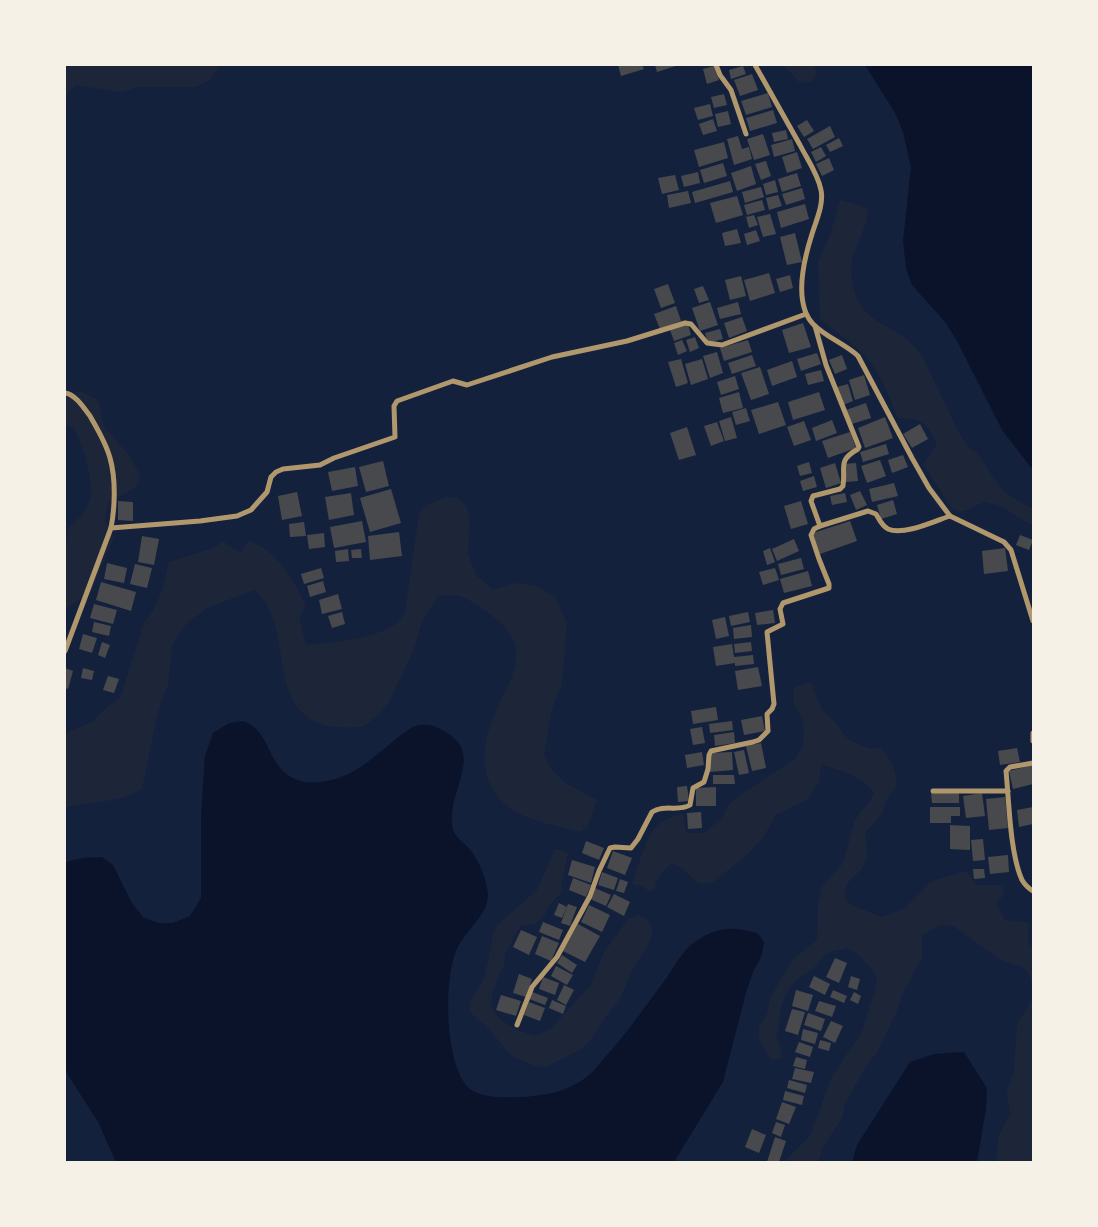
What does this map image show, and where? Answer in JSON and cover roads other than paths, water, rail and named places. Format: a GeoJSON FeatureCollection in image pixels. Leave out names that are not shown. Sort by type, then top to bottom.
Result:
{"type":"FeatureCollection","features":[{"type":"Feature","properties":{"kind":"street"},"geometry":{"type":"LineString","coordinates":[[716,65],[720,75],[731,90],[746,134]]}},
{"type":"Feature","properties":{"kind":"street"},"geometry":{"type":"LineString","coordinates":[[755,65],[814,170],[822,192],[803,275],[802,299],[806,314],[815,326],[858,356],[929,488],[950,516],[1004,542],[1011,550],[1033,621]]}},
{"type":"Feature","properties":{"kind":"street"},"geometry":{"type":"LineString","coordinates":[[110,528],[200,521],[244,514],[251,510],[267,492],[271,477],[276,472],[283,469],[320,465],[334,458],[394,437],[395,403],[453,381],[467,385],[552,357],[627,341],[685,323],[691,324],[707,343],[722,345],[806,314]]}},
{"type":"Feature","properties":{"kind":"street"},"geometry":{"type":"LineString","coordinates":[[815,326],[826,365],[859,446],[858,449],[846,457],[843,463],[843,486],[840,489],[813,496],[811,501],[820,526]]}},
{"type":"Feature","properties":{"kind":"street"},"geometry":{"type":"LineString","coordinates":[[65,393],[70,394],[85,409],[100,433],[110,459],[114,499],[110,528],[65,651]]}},
{"type":"Feature","properties":{"kind":"street"},"geometry":{"type":"LineString","coordinates":[[517,1025],[528,996],[557,957],[590,896],[610,848],[630,848],[638,839],[652,812],[662,808],[682,808],[690,805],[693,788],[704,782],[711,752],[754,742],[759,740],[768,731],[767,714],[774,704],[767,632],[783,624],[780,609],[783,603],[829,588],[828,580],[811,535],[814,530],[820,526],[868,511],[876,514],[887,529],[895,531],[950,516]]}},
{"type":"Feature","properties":{"kind":"street"},"geometry":{"type":"LineString","coordinates":[[1033,733],[1033,741]]}},
{"type":"Feature","properties":{"kind":"street"},"geometry":{"type":"LineString","coordinates":[[1033,762],[1007,769],[1008,791],[1019,871],[1023,881],[1033,891]]}},
{"type":"Feature","properties":{"kind":"street"},"geometry":{"type":"LineString","coordinates":[[933,791],[1008,791]]}}]}
